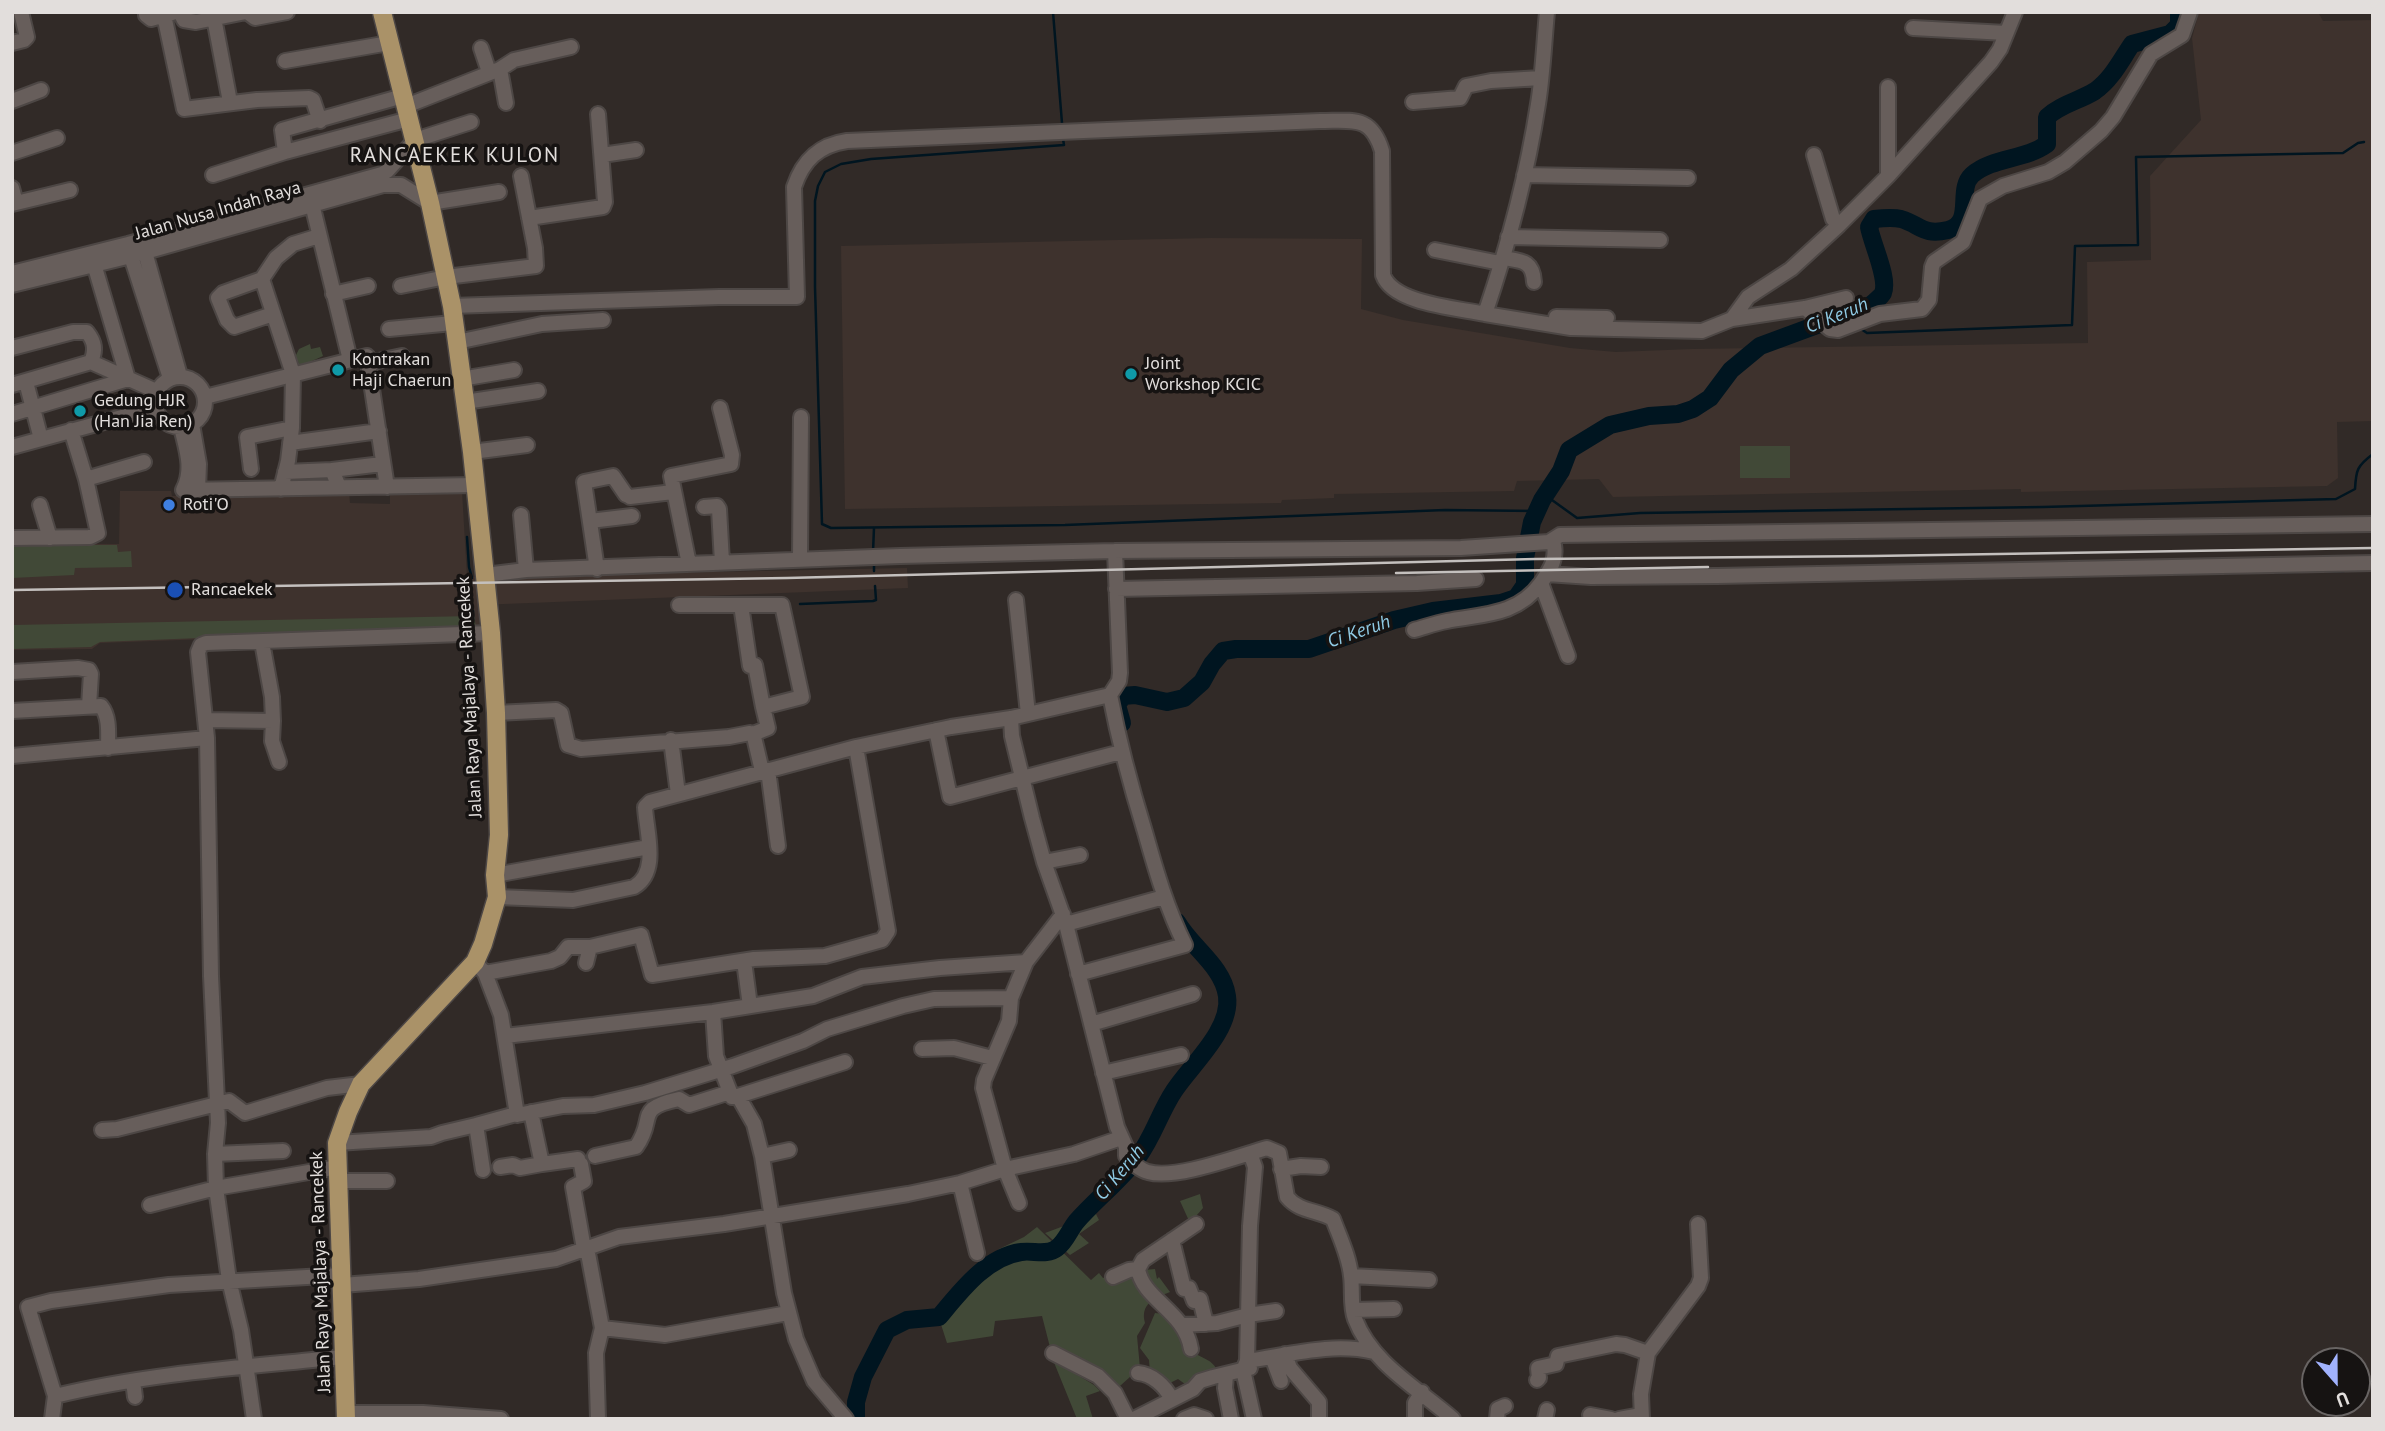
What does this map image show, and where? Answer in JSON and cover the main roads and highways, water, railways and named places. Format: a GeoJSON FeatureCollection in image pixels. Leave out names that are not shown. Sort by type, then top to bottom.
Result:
{"type":"FeatureCollection","features":[{"type":"Feature","properties":{"kind":"main road","name":"Jalan Raya Majalaya - Rancekek"},"geometry":{"type":"LineString","coordinates":[[347,1416],[337,1143],[361,1084],[480,968],[483,944],[496,897],[499,835],[491,633],[472,452],[457,342],[430,203],[382,12]]}},
{"type":"Feature","properties":{"kind":"waterway"},"geometry":{"type":"LineString","coordinates":[[1053,12],[1062,123]]}},
{"type":"Feature","properties":{"kind":"waterway","name":"Ci Keruh"},"geometry":{"type":"LineString","coordinates":[[1122,723],[1117,705],[1123,696],[1135,695],[1167,702],[1184,698],[1202,682],[1223,651],[1309,649],[1394,620],[1433,611],[1501,603],[1516,598],[1525,585],[1525,558],[1532,522],[1542,500],[1561,471],[1569,450],[1610,425],[1693,409],[1710,398],[1731,370],[1760,346],[1871,305],[1882,294],[1884,287],[1882,270],[1869,227],[1874,219],[1901,219],[1933,232],[1956,226],[1961,221],[1965,189],[1972,175],[1989,165],[2029,153],[2047,144],[2047,117],[2101,86],[2132,44],[2170,34],[2179,25],[2179,12]]}},
{"type":"Feature","properties":{"kind":"waterway"},"geometry":{"type":"LineString","coordinates":[[1063,139],[1064,145],[871,159],[841,164],[825,172],[815,201],[822,524],[831,528],[1065,525],[1445,510],[1537,511]]}},
{"type":"Feature","properties":{"kind":"waterway"},"geometry":{"type":"LineString","coordinates":[[1861,329],[1867,333],[2072,325],[2075,246],[2138,245],[2136,157],[2343,153],[2364,142]]}},
{"type":"Feature","properties":{"kind":"waterway"},"geometry":{"type":"LineString","coordinates":[[1545,495],[1577,518],[1640,513],[2043,507],[2336,499],[2355,489],[2358,469],[2373,454]]}},
{"type":"Feature","properties":{"kind":"waterway"},"geometry":{"type":"LineString","coordinates":[[873,552],[874,528]]}},
{"type":"Feature","properties":{"kind":"waterway"},"geometry":{"type":"LineString","coordinates":[[467,537],[472,578]]}},
{"type":"Feature","properties":{"kind":"waterway"},"geometry":{"type":"LineString","coordinates":[[874,564],[874,571]]}},
{"type":"Feature","properties":{"kind":"waterway"},"geometry":{"type":"LineString","coordinates":[[2005,577],[2344,571]]}},
{"type":"Feature","properties":{"kind":"waterway"},"geometry":{"type":"LineString","coordinates":[[800,604],[873,601],[876,600],[875,586]]}},
{"type":"Feature","properties":{"kind":"waterway"},"geometry":{"type":"LineString","coordinates":[[473,611],[473,621]]}},
{"type":"Feature","properties":{"kind":"waterway","name":"Ci Keruh"},"geometry":{"type":"LineString","coordinates":[[856,1419],[856,1402],[863,1377],[887,1330],[907,1320],[939,1317],[985,1268],[1008,1255],[1044,1252],[1057,1248],[1076,1222],[1138,1157],[1174,1091],[1217,1034],[1227,1009],[1227,996],[1219,975],[1177,922]]}},
{"type":"Feature","properties":{"kind":"railway"},"geometry":{"type":"LineString","coordinates":[[12,590],[787,578],[1535,559],[2373,548]]}},
{"type":"Feature","properties":{"kind":"railway"},"geometry":{"type":"LineString","coordinates":[[1396,573],[1708,567]]}},
{"type":"Feature","properties":{"kind":"place","name":"Kontrakan Haji Chaerun"},"geometry":{"type":"Point","coordinates":[338,370]}},
{"type":"Feature","properties":{"kind":"place","name":"Joint Workshop KCIC"},"geometry":{"type":"Point","coordinates":[1131,374]}},
{"type":"Feature","properties":{"kind":"place","name":"Gedung HJR (Han Jia Ren)"},"geometry":{"type":"Point","coordinates":[80,411]}},
{"type":"Feature","properties":{"kind":"place","name":"Roti'O"},"geometry":{"type":"Point","coordinates":[169,505]}},
{"type":"Feature","properties":{"kind":"place","name":"Rancaekek"},"geometry":{"type":"Point","coordinates":[175,590]}},
{"type":"Feature","properties":{"kind":"district","name":"RANCAEKEK KULON"},"geometry":{"type":"Point","coordinates":[455,156]}}]}
